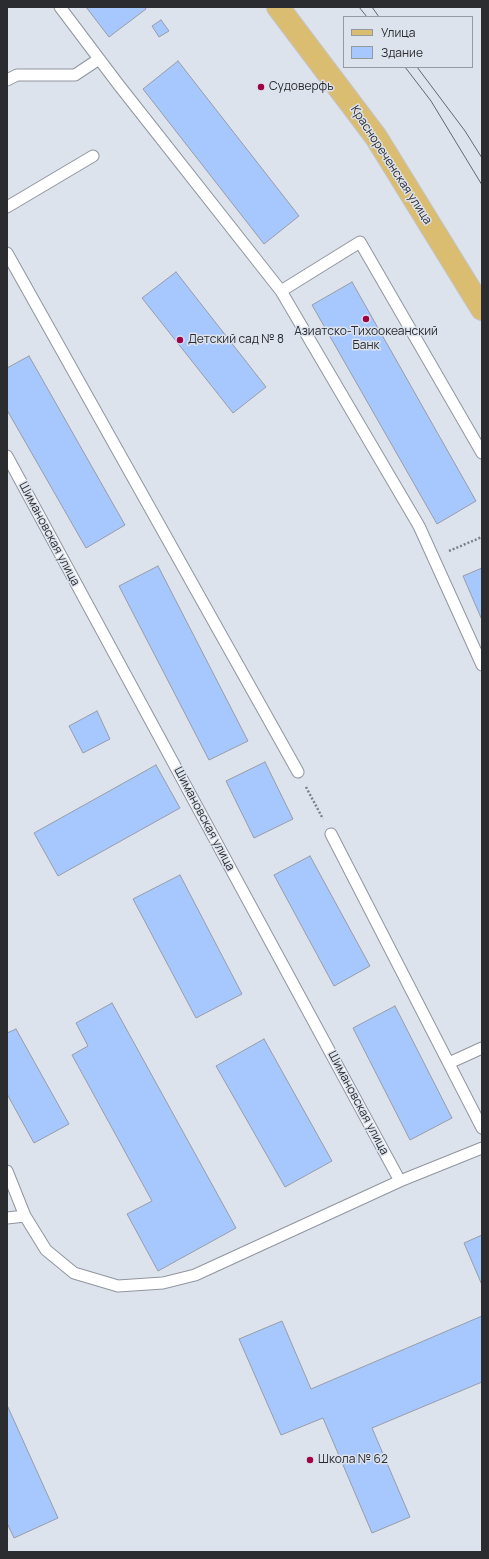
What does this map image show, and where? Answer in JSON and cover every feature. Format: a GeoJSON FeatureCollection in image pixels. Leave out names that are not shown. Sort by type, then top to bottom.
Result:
{"type":"FeatureCollection","features":[{"type":"Feature","properties":{"kind":"main road","name":"Краснореченская улица"},"geometry":{"type":"LineString","coordinates":[[278,7],[376,137],[482,309]]}},
{"type":"Feature","properties":{"kind":"lane"},"geometry":{"type":"LineString","coordinates":[[60,7],[281,291],[419,526],[482,665]]}},
{"type":"Feature","properties":{"kind":"lane"},"geometry":{"type":"LineString","coordinates":[[7,80],[17,75],[75,75],[100,59]]}},
{"type":"Feature","properties":{"kind":"lane"},"geometry":{"type":"LineString","coordinates":[[7,207],[94,156]]}},
{"type":"Feature","properties":{"kind":"lane"},"geometry":{"type":"LineString","coordinates":[[281,291],[360,242],[482,453]]}},
{"type":"Feature","properties":{"kind":"lane"},"geometry":{"type":"LineString","coordinates":[[7,253],[298,772]]}},
{"type":"Feature","properties":{"kind":"lane","name":"Шимановская улица"},"geometry":{"type":"LineString","coordinates":[[7,456],[400,1181]]}},
{"type":"Feature","properties":{"kind":"lane"},"geometry":{"type":"LineString","coordinates":[[331,834],[482,1128]]}},
{"type":"Feature","properties":{"kind":"lane"},"geometry":{"type":"LineString","coordinates":[[449,1063],[482,1048]]}},
{"type":"Feature","properties":{"kind":"lane"},"geometry":{"type":"LineString","coordinates":[[7,1171],[25,1216],[46,1250],[74,1273],[118,1286],[163,1283],[195,1275],[400,1181],[482,1148]]}},
{"type":"Feature","properties":{"kind":"lane"},"geometry":{"type":"LineString","coordinates":[[7,1218],[25,1216]]}},
{"type":"Feature","properties":{"kind":"path"},"geometry":{"type":"LineString","coordinates":[[433,558],[482,537]]}},
{"type":"Feature","properties":{"kind":"path"},"geometry":{"type":"LineString","coordinates":[[298,772],[331,834]]}},
{"type":"Feature","properties":{"kind":"building"},"geometry":{"type":"Polygon","coordinates":[[[86,7],[145,7],[146,9],[109,37],[86,7]]]}},
{"type":"Feature","properties":{"kind":"building"},"geometry":{"type":"Polygon","coordinates":[[[161,20],[169,31],[159,37],[152,26],[161,20]]]}},
{"type":"Feature","properties":{"kind":"building"},"geometry":{"type":"Polygon","coordinates":[[[178,61],[299,216],[264,244],[143,89],[178,61]]]}},
{"type":"Feature","properties":{"kind":"building"},"geometry":{"type":"Polygon","coordinates":[[[176,272],[266,387],[233,413],[142,298],[176,272]]]}},
{"type":"Feature","properties":{"kind":"building"},"geometry":{"type":"Polygon","coordinates":[[[352,282],[476,501],[437,524],[312,305],[352,282]]]}},
{"type":"Feature","properties":{"kind":"building"},"geometry":{"type":"Polygon","coordinates":[[[29,356],[125,525],[86,548],[7,410],[7,368],[29,356]]]}},
{"type":"Feature","properties":{"kind":"building"},"geometry":{"type":"Polygon","coordinates":[[[158,566],[248,741],[209,760],[119,586],[158,566]]]}},
{"type":"Feature","properties":{"kind":"building"},"geometry":{"type":"Polygon","coordinates":[[[482,568],[482,620],[463,576],[482,568]]]}},
{"type":"Feature","properties":{"kind":"building"},"geometry":{"type":"Polygon","coordinates":[[[97,711],[110,739],[83,753],[69,726],[97,711]]]}},
{"type":"Feature","properties":{"kind":"building"},"geometry":{"type":"Polygon","coordinates":[[[265,762],[293,819],[254,838],[226,781],[265,762]]]}},
{"type":"Feature","properties":{"kind":"building"},"geometry":{"type":"Polygon","coordinates":[[[156,765],[180,808],[58,876],[34,833],[156,765]]]}},
{"type":"Feature","properties":{"kind":"building"},"geometry":{"type":"Polygon","coordinates":[[[310,856],[370,966],[334,986],[274,875],[310,856]]]}},
{"type":"Feature","properties":{"kind":"building"},"geometry":{"type":"Polygon","coordinates":[[[180,875],[242,994],[196,1018],[133,899],[180,875]]]}},
{"type":"Feature","properties":{"kind":"building"},"geometry":{"type":"Polygon","coordinates":[[[112,1003],[236,1228],[158,1271],[127,1214],[152,1201],[72,1055],[88,1046],[76,1023],[112,1003]]]}},
{"type":"Feature","properties":{"kind":"building"},"geometry":{"type":"Polygon","coordinates":[[[395,1006],[452,1118],[410,1140],[353,1028],[395,1006]]]}},
{"type":"Feature","properties":{"kind":"building"},"geometry":{"type":"Polygon","coordinates":[[[16,1029],[69,1124],[34,1143],[7,1094],[7,1033],[16,1029]]]}},
{"type":"Feature","properties":{"kind":"building"},"geometry":{"type":"Polygon","coordinates":[[[264,1039],[332,1161],[285,1187],[216,1066],[264,1039]]]}},
{"type":"Feature","properties":{"kind":"building"},"geometry":{"type":"Polygon","coordinates":[[[482,1235],[482,1285],[464,1243],[482,1235]]]}},
{"type":"Feature","properties":{"kind":"building"},"geometry":{"type":"Polygon","coordinates":[[[482,1316],[482,1382],[372,1428],[410,1517],[372,1533],[323,1418],[281,1435],[239,1339],[282,1321],[311,1389],[482,1316]]]}},
{"type":"Feature","properties":{"kind":"building"},"geometry":{"type":"Polygon","coordinates":[[[7,1405],[58,1518],[14,1538],[7,1523],[7,1405]]]}},
{"type":"Feature","properties":{"kind":"tram line"},"geometry":{"type":"LineString","coordinates":[[359,7],[366,16]]}},
{"type":"Feature","properties":{"kind":"tram line"},"geometry":{"type":"LineString","coordinates":[[372,7],[378,16]]}},
{"type":"Feature","properties":{"kind":"tram line"},"geometry":{"type":"LineString","coordinates":[[406,68],[431,101],[482,185]]}},
{"type":"Feature","properties":{"kind":"tram line"},"geometry":{"type":"LineString","coordinates":[[418,68],[465,131],[482,158]]}},
{"type":"Feature","properties":{"kind":"place","name":"Судоверфь"},"geometry":{"type":"Point","coordinates":[261,87]}},
{"type":"Feature","properties":{"kind":"place","name":"Азиатско-Тихоокеанский Банк"},"geometry":{"type":"Point","coordinates":[366,319]}},
{"type":"Feature","properties":{"kind":"place","name":"Детский сад № 8"},"geometry":{"type":"Point","coordinates":[180,340]}},
{"type":"Feature","properties":{"kind":"place","name":"Школа № 62"},"geometry":{"type":"Point","coordinates":[310,1460]}}]}
